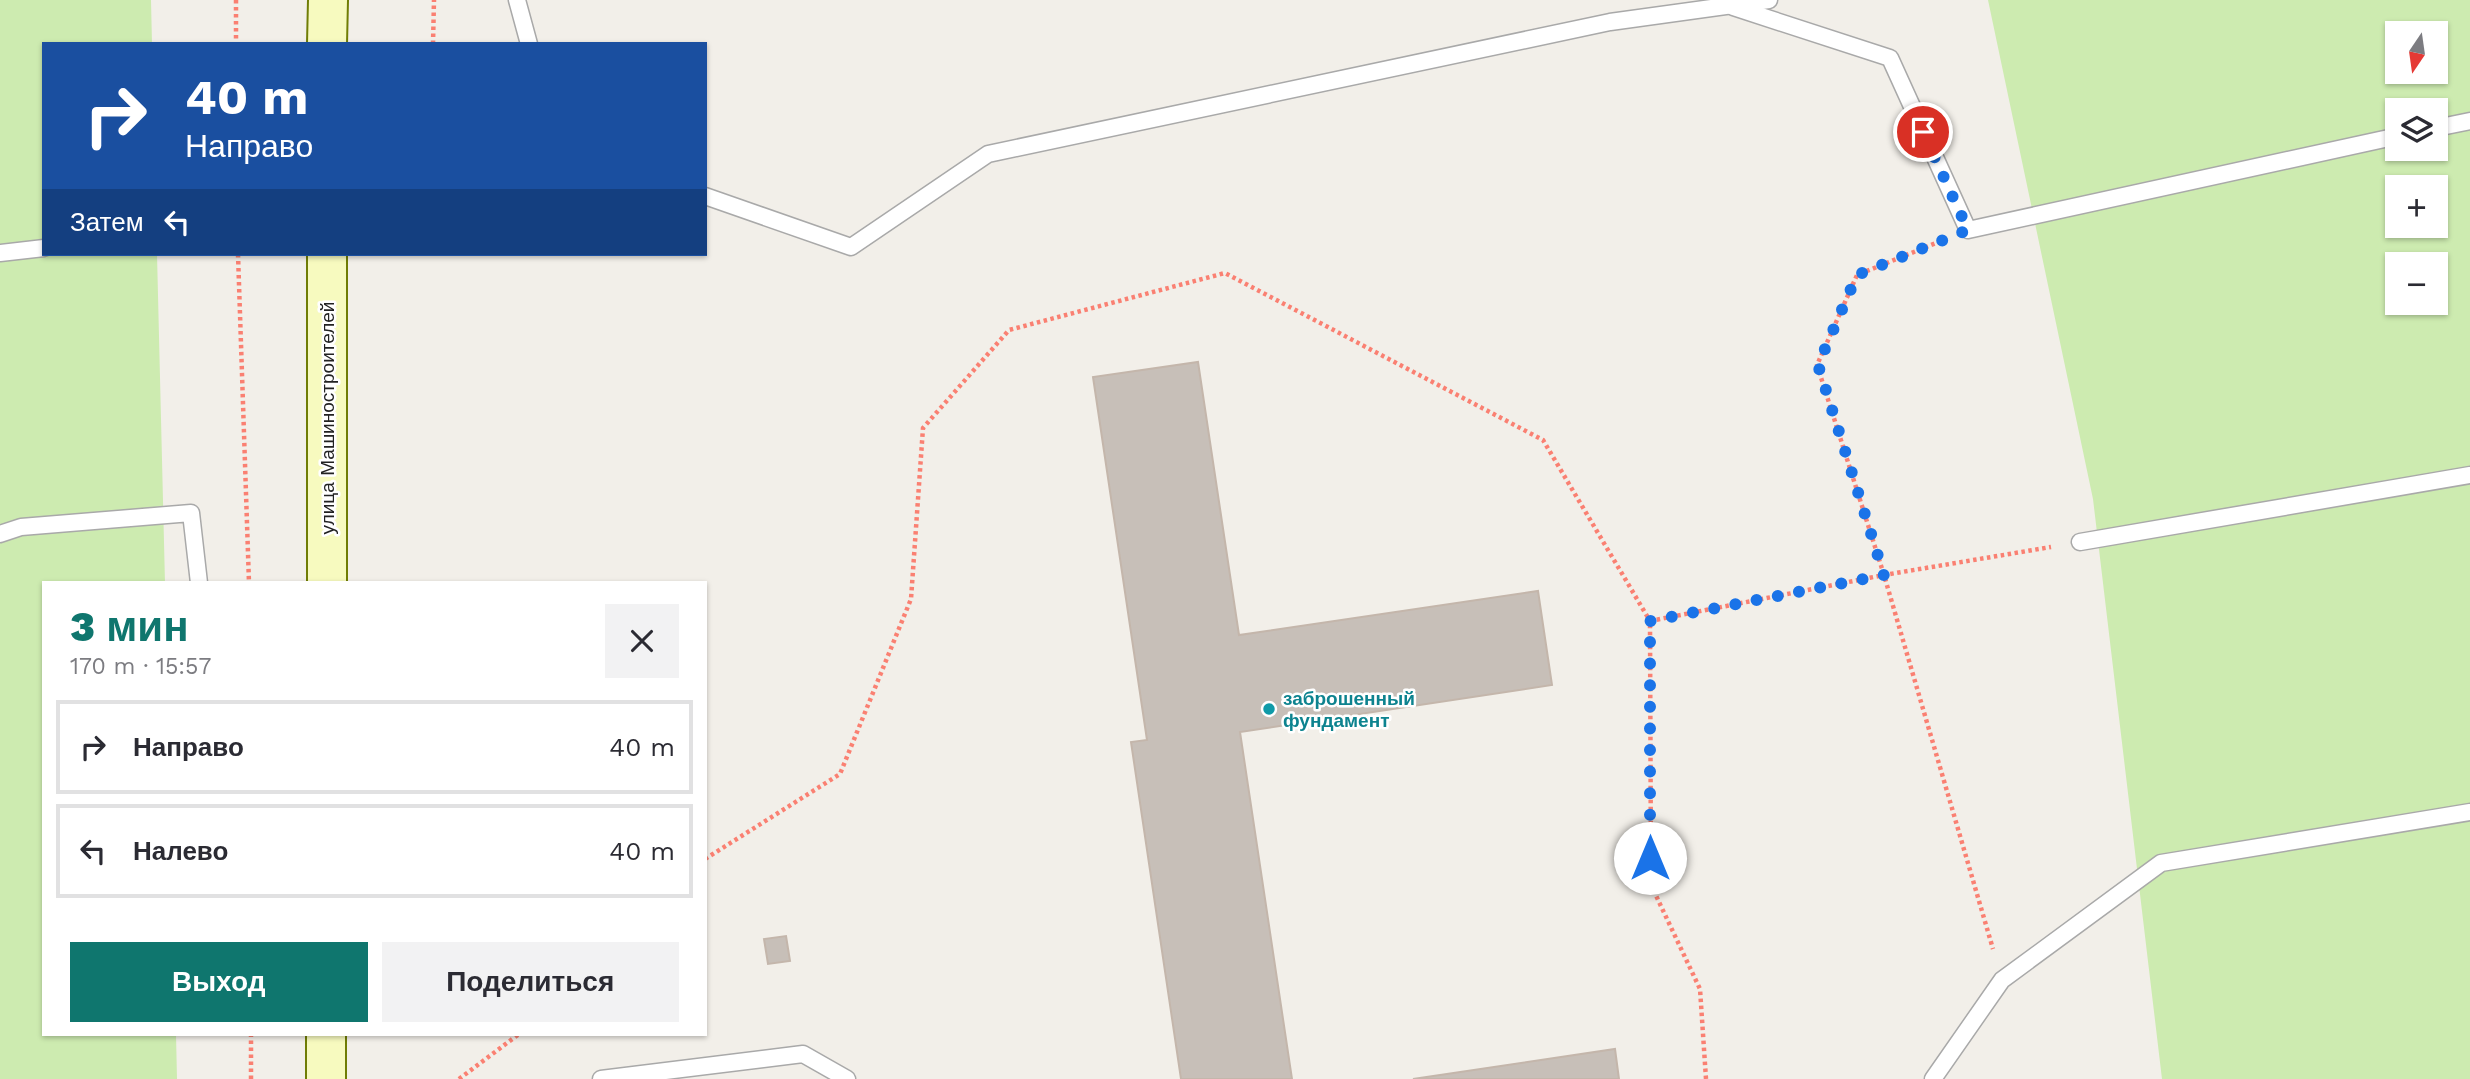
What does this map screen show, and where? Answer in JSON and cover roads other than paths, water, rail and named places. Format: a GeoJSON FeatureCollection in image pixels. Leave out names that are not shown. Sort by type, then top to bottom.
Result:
{"type":"FeatureCollection","features":[{"type":"Feature","properties":{"kind":"street"},"geometry":{"type":"LineString","coordinates":[[327,42],[328,0]]}},
{"type":"Feature","properties":{"kind":"street","name":"улица Машиностроителей"},"geometry":{"type":"LineString","coordinates":[[327,256],[327,581]]}},
{"type":"Feature","properties":{"kind":"street"},"geometry":{"type":"LineString","coordinates":[[326,1036],[326,1079]]}},
{"type":"Feature","properties":{"kind":"lane"},"geometry":{"type":"LineString","coordinates":[[517,0],[528,42]]}},
{"type":"Feature","properties":{"kind":"lane"},"geometry":{"type":"LineString","coordinates":[[707,197],[851,247],[988,154],[1610,22],[1769,0]]}},
{"type":"Feature","properties":{"kind":"lane"},"geometry":{"type":"LineString","coordinates":[[1731,6],[1890,58],[1968,230],[2385,139]]}},
{"type":"Feature","properties":{"kind":"lane"},"geometry":{"type":"LineString","coordinates":[[2448,126],[2470,121]]}},
{"type":"Feature","properties":{"kind":"lane"},"geometry":{"type":"LineString","coordinates":[[0,253],[42,248]]}},
{"type":"Feature","properties":{"kind":"lane"},"geometry":{"type":"LineString","coordinates":[[2080,542],[2470,475]]}},
{"type":"Feature","properties":{"kind":"lane"},"geometry":{"type":"LineString","coordinates":[[0,534],[21,527],[191,513],[198,581]]}},
{"type":"Feature","properties":{"kind":"lane"},"geometry":{"type":"LineString","coordinates":[[1933,1079],[2002,980],[2161,863],[2470,812]]}},
{"type":"Feature","properties":{"kind":"lane"},"geometry":{"type":"LineString","coordinates":[[601,1079],[803,1054],[847,1079]]}},
{"type":"Feature","properties":{"kind":"place","name":"заброшенный фундамент"},"geometry":{"type":"Point","coordinates":[1269,709]}}]}
